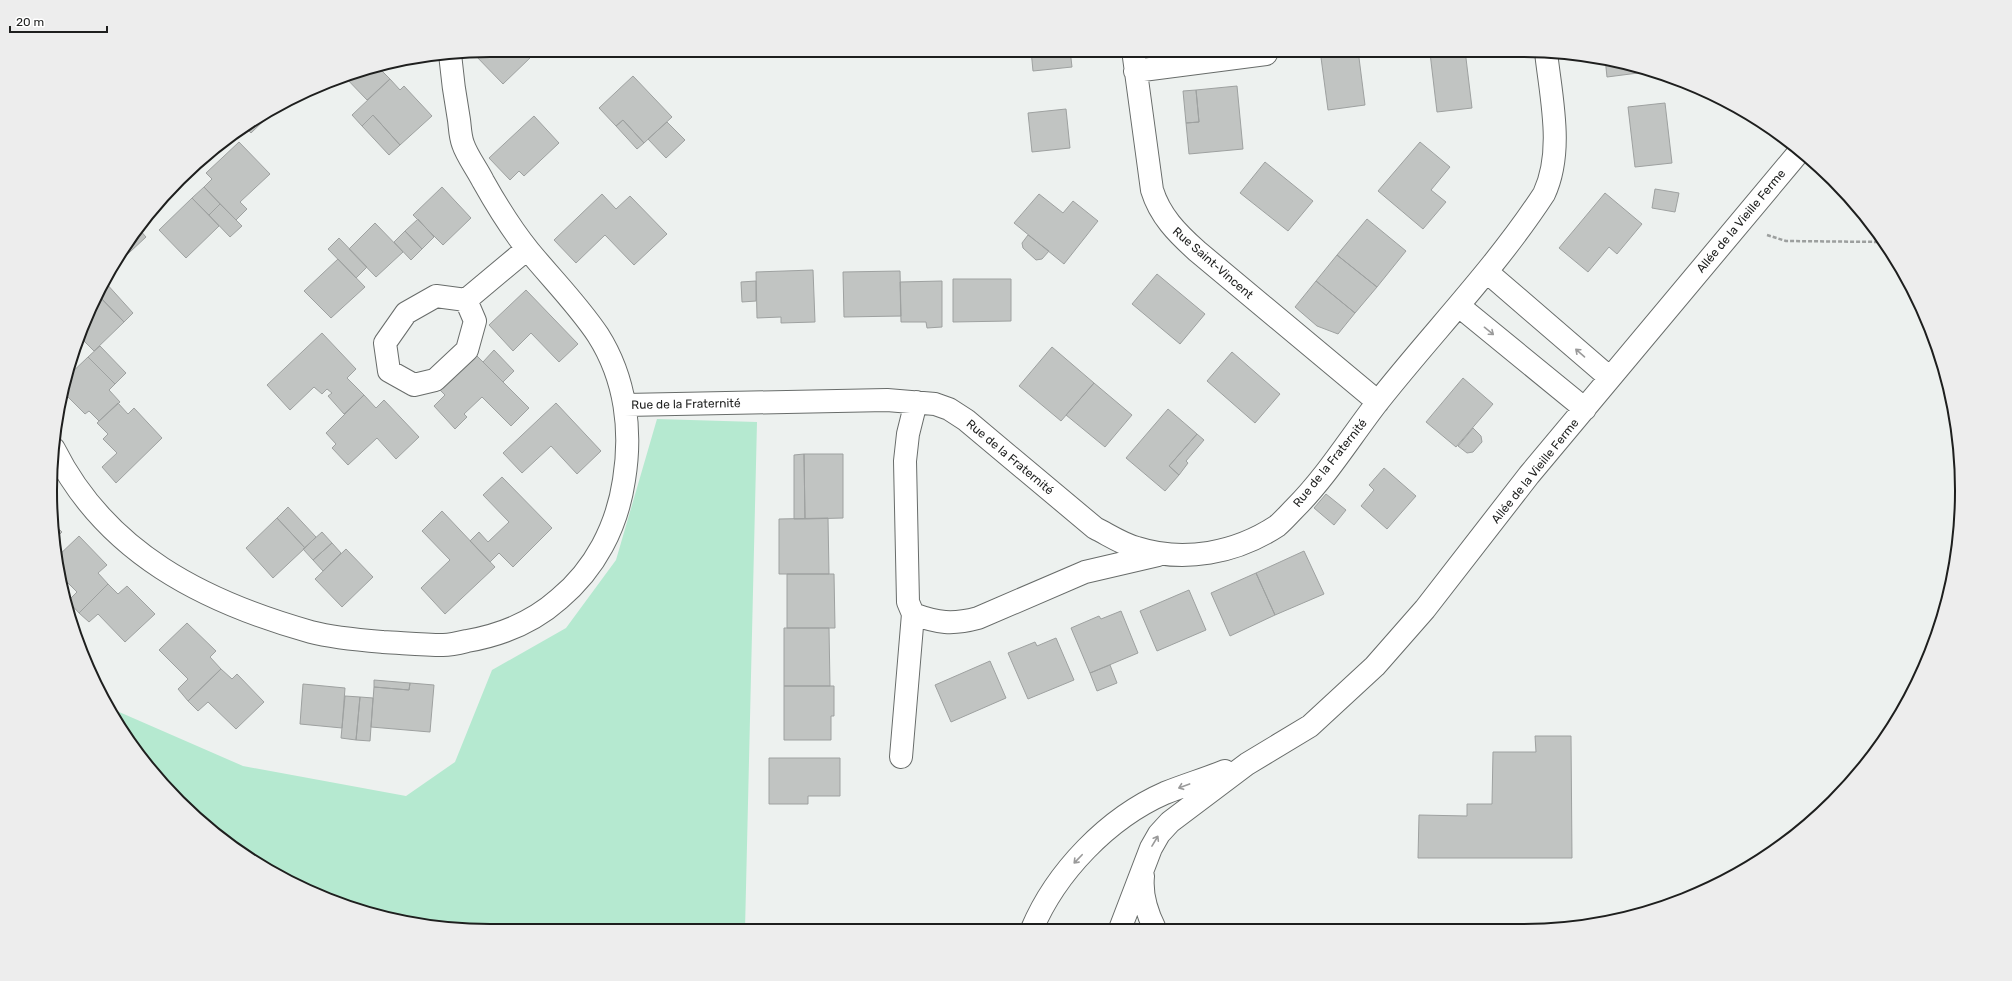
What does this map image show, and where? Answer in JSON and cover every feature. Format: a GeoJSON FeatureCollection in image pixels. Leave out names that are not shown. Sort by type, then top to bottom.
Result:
{"type":"FeatureCollection","features":[{"type":"Feature","properties":{"kind":"street","name":"Rue Saint-Vincent"},"geometry":{"type":"LineString","coordinates":[[1134,57],[1152,190],[1157,204],[1175,232],[1378,402]]}},
{"type":"Feature","properties":{"kind":"street"},"geometry":{"type":"LineString","coordinates":[[1135,71],[1243,57]]}},
{"type":"Feature","properties":{"kind":"street"},"geometry":{"type":"LineString","coordinates":[[1547,58],[1554,122],[1555,161],[1550,181],[1535,208],[1459,306],[1585,409]]}},
{"type":"Feature","properties":{"kind":"street"},"geometry":{"type":"LineString","coordinates":[[58,458],[63,467],[87,500],[117,533],[154,564],[194,588],[226,604],[262,617],[319,634],[363,640],[446,645],[482,638],[518,628],[547,609],[572,588],[593,562],[608,537],[621,500],[628,458],[628,430],[625,405],[616,373],[598,336],[527,250],[501,213],[463,143],[451,59]]}},
{"type":"Feature","properties":{"kind":"street","name":"Allée de la Vieille Ferme"},"geometry":{"type":"LineString","coordinates":[[1122,924],[1151,848],[1170,822],[1247,764],[1310,726],[1375,666],[1425,609],[1529,475],[1796,156]]}},
{"type":"Feature","properties":{"kind":"street"},"geometry":{"type":"LineString","coordinates":[[466,300],[475,321],[467,350],[436,380],[414,385],[389,371],[385,343],[406,313],[436,296],[466,300],[527,250]]}},
{"type":"Feature","properties":{"kind":"street"},"geometry":{"type":"LineString","coordinates":[[1486,272],[1610,378]]}},
{"type":"Feature","properties":{"kind":"street","name":"Rue de la Fraternité"},"geometry":{"type":"LineString","coordinates":[[625,405],[887,400],[935,404],[949,409],[966,420],[1095,528],[1136,548],[1162,555],[1190,556],[1215,552],[1238,545],[1278,525],[1307,496],[1378,402],[1459,306]]}},
{"type":"Feature","properties":{"kind":"street"},"geometry":{"type":"LineString","coordinates":[[901,757],[913,614],[908,602],[905,461],[908,434],[916,402]]}},
{"type":"Feature","properties":{"kind":"street","name":"Rue de la Fraternité"},"geometry":{"type":"LineString","coordinates":[[913,614],[946,623],[961,623],[978,618],[1085,572],[1162,555]]}},
{"type":"Feature","properties":{"kind":"street","name":"Allée de la Vieille Ferme"},"geometry":{"type":"LineString","coordinates":[[1035,924],[1052,892],[1072,865],[1117,823],[1140,807],[1165,793],[1247,764]]}},
{"type":"Feature","properties":{"kind":"street","name":"Allée de la Vieille Ferme"},"geometry":{"type":"LineString","coordinates":[[1146,863],[1143,881],[1144,899],[1152,924]]}},
{"type":"Feature","properties":{"kind":"path"},"geometry":{"type":"LineString","coordinates":[[1738,225],[1786,241],[1876,242]]}},
{"type":"Feature","properties":{"kind":"green space"},"geometry":{"type":"Polygon","coordinates":[[[657,419],[757,422],[745,924],[462,923],[406,916],[351,901],[325,891],[274,866],[227,834],[184,797],[165,776],[130,731],[118,711],[243,766],[406,796],[455,762],[492,670],[566,628],[616,560],[657,419]]]}},
{"type":"Feature","properties":{"kind":"building"},"geometry":{"type":"Polygon","coordinates":[[[477,57],[531,57],[503,84],[477,57]]]}},
{"type":"Feature","properties":{"kind":"building"},"geometry":{"type":"Polygon","coordinates":[[[1032,57],[1071,57],[1072,67],[1033,71],[1032,57]]]}},
{"type":"Feature","properties":{"kind":"building"},"geometry":{"type":"Polygon","coordinates":[[[1321,57],[1359,57],[1365,105],[1328,110],[1321,57]]]}},
{"type":"Feature","properties":{"kind":"building"},"geometry":{"type":"Polygon","coordinates":[[[1430,57],[1466,57],[1472,108],[1437,112],[1430,57]]]}},
{"type":"Feature","properties":{"kind":"building"},"geometry":{"type":"Polygon","coordinates":[[[1606,65],[1638,73],[1607,77],[1606,65]]]}},
{"type":"Feature","properties":{"kind":"building"},"geometry":{"type":"Polygon","coordinates":[[[382,71],[390,79],[367,100],[349,81],[382,71]]]}},
{"type":"Feature","properties":{"kind":"building"},"geometry":{"type":"Polygon","coordinates":[[[633,76],[672,117],[644,143],[623,120],[616,126],[599,108],[633,76]]]}},
{"type":"Feature","properties":{"kind":"building"},"geometry":{"type":"Polygon","coordinates":[[[390,79],[400,90],[404,86],[432,116],[400,145],[373,115],[362,126],[352,115],[390,79]]]}},
{"type":"Feature","properties":{"kind":"building"},"geometry":{"type":"Polygon","coordinates":[[[1237,86],[1243,149],[1189,154],[1186,123],[1199,122],[1196,90],[1237,86]]]}},
{"type":"Feature","properties":{"kind":"building"},"geometry":{"type":"Polygon","coordinates":[[[1196,90],[1199,122],[1186,123],[1183,91],[1196,90]]]}},
{"type":"Feature","properties":{"kind":"building"},"geometry":{"type":"Polygon","coordinates":[[[1665,103],[1672,163],[1635,167],[1628,107],[1665,103]]]}},
{"type":"Feature","properties":{"kind":"building"},"geometry":{"type":"Polygon","coordinates":[[[1066,109],[1070,148],[1032,152],[1028,113],[1066,109]]]}},
{"type":"Feature","properties":{"kind":"building"},"geometry":{"type":"Polygon","coordinates":[[[373,115],[400,145],[389,155],[362,126],[373,115]]]}},
{"type":"Feature","properties":{"kind":"building"},"geometry":{"type":"Polygon","coordinates":[[[534,116],[559,143],[524,176],[519,171],[510,180],[489,158],[534,116]]]}},
{"type":"Feature","properties":{"kind":"building"},"geometry":{"type":"Polygon","coordinates":[[[623,120],[644,143],[637,149],[616,126],[623,120]]]}},
{"type":"Feature","properties":{"kind":"building"},"geometry":{"type":"Polygon","coordinates":[[[667,122],[685,140],[666,158],[648,139],[667,122]]]}},
{"type":"Feature","properties":{"kind":"building"},"geometry":{"type":"Polygon","coordinates":[[[262,123],[251,133],[249,131],[262,123]]]}},
{"type":"Feature","properties":{"kind":"building"},"geometry":{"type":"Polygon","coordinates":[[[239,142],[270,174],[240,202],[247,209],[236,220],[204,187],[212,179],[206,173],[239,142]]]}},
{"type":"Feature","properties":{"kind":"building"},"geometry":{"type":"Polygon","coordinates":[[[1420,142],[1450,167],[1431,190],[1446,202],[1423,229],[1378,191],[1420,142]]]}},
{"type":"Feature","properties":{"kind":"building"},"geometry":{"type":"Polygon","coordinates":[[[1265,162],[1313,201],[1288,231],[1240,193],[1265,162]]]}},
{"type":"Feature","properties":{"kind":"building"},"geometry":{"type":"Polygon","coordinates":[[[204,187],[220,204],[209,215],[192,198],[204,187]]]}},
{"type":"Feature","properties":{"kind":"building"},"geometry":{"type":"Polygon","coordinates":[[[442,187],[471,218],[443,245],[413,215],[442,187]]]}},
{"type":"Feature","properties":{"kind":"building"},"geometry":{"type":"Polygon","coordinates":[[[1655,189],[1679,193],[1675,212],[1652,208],[1655,189]]]}},
{"type":"Feature","properties":{"kind":"building"},"geometry":{"type":"Polygon","coordinates":[[[1605,193],[1642,224],[1617,254],[1609,247],[1588,272],[1559,248],[1605,193]]]}},
{"type":"Feature","properties":{"kind":"building"},"geometry":{"type":"Polygon","coordinates":[[[602,194],[616,209],[630,196],[667,234],[634,265],[605,235],[576,263],[554,240],[602,194]]]}},
{"type":"Feature","properties":{"kind":"building"},"geometry":{"type":"Polygon","coordinates":[[[1039,194],[1063,213],[1073,201],[1098,221],[1064,264],[1014,223],[1039,194]]]}},
{"type":"Feature","properties":{"kind":"building"},"geometry":{"type":"Polygon","coordinates":[[[192,198],[219,226],[186,258],[159,230],[192,198]]]}},
{"type":"Feature","properties":{"kind":"building"},"geometry":{"type":"Polygon","coordinates":[[[220,204],[242,226],[230,237],[209,215],[220,204]]]}},
{"type":"Feature","properties":{"kind":"building"},"geometry":{"type":"Polygon","coordinates":[[[418,219],[434,237],[422,249],[405,231],[418,219]]]}},
{"type":"Feature","properties":{"kind":"building"},"geometry":{"type":"Polygon","coordinates":[[[1367,219],[1406,251],[1377,287],[1337,255],[1367,219]]]}},
{"type":"Feature","properties":{"kind":"building"},"geometry":{"type":"Polygon","coordinates":[[[375,223],[403,252],[376,277],[349,249],[375,223]]]}},
{"type":"Feature","properties":{"kind":"building"},"geometry":{"type":"Polygon","coordinates":[[[405,231],[422,249],[411,260],[394,242],[405,231]]]}},
{"type":"Feature","properties":{"kind":"building"},"geometry":{"type":"Polygon","coordinates":[[[143,233],[146,237],[127,255],[143,233]]]}},
{"type":"Feature","properties":{"kind":"building"},"geometry":{"type":"Polygon","coordinates":[[[1028,235],[1049,251],[1042,259],[1036,260],[1023,248],[1022,243],[1028,235]]]}},
{"type":"Feature","properties":{"kind":"building"},"geometry":{"type":"Polygon","coordinates":[[[339,238],[367,267],[356,278],[328,249],[339,238]]]}},
{"type":"Feature","properties":{"kind":"building"},"geometry":{"type":"Polygon","coordinates":[[[1337,255],[1377,287],[1355,313],[1316,281],[1337,255]]]}},
{"type":"Feature","properties":{"kind":"building"},"geometry":{"type":"Polygon","coordinates":[[[338,259],[365,287],[331,318],[304,291],[338,259]]]}},
{"type":"Feature","properties":{"kind":"building"},"geometry":{"type":"Polygon","coordinates":[[[813,270],[815,322],[781,323],[781,317],[757,318],[756,272],[813,270]]]}},
{"type":"Feature","properties":{"kind":"building"},"geometry":{"type":"Polygon","coordinates":[[[900,271],[901,316],[844,317],[843,272],[900,271]]]}},
{"type":"Feature","properties":{"kind":"building"},"geometry":{"type":"Polygon","coordinates":[[[1157,274],[1205,314],[1180,344],[1132,304],[1157,274]]]}},
{"type":"Feature","properties":{"kind":"building"},"geometry":{"type":"Polygon","coordinates":[[[953,279],[1011,279],[1011,321],[953,322],[953,279]]]}},
{"type":"Feature","properties":{"kind":"building"},"geometry":{"type":"Polygon","coordinates":[[[756,281],[756,301],[742,302],[741,282],[756,281]]]}},
{"type":"Feature","properties":{"kind":"building"},"geometry":{"type":"Polygon","coordinates":[[[942,281],[942,327],[927,328],[926,322],[901,322],[900,282],[942,281]]]}},
{"type":"Feature","properties":{"kind":"building"},"geometry":{"type":"Polygon","coordinates":[[[1316,281],[1355,313],[1338,334],[1317,326],[1295,307],[1316,281]]]}},
{"type":"Feature","properties":{"kind":"building"},"geometry":{"type":"Polygon","coordinates":[[[109,286],[133,313],[124,322],[102,299],[109,286]]]}},
{"type":"Feature","properties":{"kind":"building"},"geometry":{"type":"Polygon","coordinates":[[[526,290],[578,344],[559,362],[531,333],[513,351],[489,325],[526,290]]]}},
{"type":"Feature","properties":{"kind":"building"},"geometry":{"type":"Polygon","coordinates":[[[102,299],[124,322],[94,351],[84,341],[102,299]]]}},
{"type":"Feature","properties":{"kind":"building"},"geometry":{"type":"Polygon","coordinates":[[[322,333],[356,369],[347,378],[364,395],[344,414],[328,396],[332,393],[327,389],[322,394],[314,387],[290,410],[267,385],[322,333]]]}},
{"type":"Feature","properties":{"kind":"building"},"geometry":{"type":"Polygon","coordinates":[[[100,346],[126,373],[115,384],[88,357],[100,346]]]}},
{"type":"Feature","properties":{"kind":"building"},"geometry":{"type":"Polygon","coordinates":[[[1052,347],[1094,383],[1061,421],[1019,386],[1052,347]]]}},
{"type":"Feature","properties":{"kind":"building"},"geometry":{"type":"Polygon","coordinates":[[[494,350],[514,371],[503,382],[483,362],[494,350]]]}},
{"type":"Feature","properties":{"kind":"building"},"geometry":{"type":"Polygon","coordinates":[[[1232,352],[1280,394],[1255,423],[1207,381],[1232,352]]]}},
{"type":"Feature","properties":{"kind":"building"},"geometry":{"type":"Polygon","coordinates":[[[476,355],[529,408],[511,426],[482,397],[464,414],[467,417],[455,429],[434,406],[445,395],[440,390],[476,355]]]}},
{"type":"Feature","properties":{"kind":"building"},"geometry":{"type":"Polygon","coordinates":[[[88,357],[115,384],[109,390],[120,402],[99,421],[89,411],[85,414],[67,396],[74,370],[88,357]]]}},
{"type":"Feature","properties":{"kind":"building"},"geometry":{"type":"Polygon","coordinates":[[[1463,378],[1493,404],[1456,447],[1426,422],[1463,378]]]}},
{"type":"Feature","properties":{"kind":"building"},"geometry":{"type":"Polygon","coordinates":[[[1094,383],[1132,415],[1105,447],[1066,415],[1094,383]]]}},
{"type":"Feature","properties":{"kind":"building"},"geometry":{"type":"Polygon","coordinates":[[[364,395],[376,408],[384,400],[419,437],[396,459],[377,438],[348,465],[332,448],[336,444],[326,433],[364,395]]]}},
{"type":"Feature","properties":{"kind":"building"},"geometry":{"type":"Polygon","coordinates":[[[118,403],[128,414],[134,408],[162,438],[116,483],[102,467],[117,453],[103,439],[108,434],[97,423],[118,403]]]}},
{"type":"Feature","properties":{"kind":"building"},"geometry":{"type":"Polygon","coordinates":[[[556,403],[601,451],[577,474],[551,446],[522,473],[503,453],[556,403]]]}},
{"type":"Feature","properties":{"kind":"building"},"geometry":{"type":"Polygon","coordinates":[[[1168,409],[1197,434],[1169,466],[1179,475],[1165,491],[1126,458],[1168,409]]]}},
{"type":"Feature","properties":{"kind":"building"},"geometry":{"type":"Polygon","coordinates":[[[1473,428],[1481,436],[1482,442],[1473,452],[1467,453],[1458,446],[1473,428]]]}},
{"type":"Feature","properties":{"kind":"building"},"geometry":{"type":"Polygon","coordinates":[[[1197,434],[1204,440],[1186,461],[1188,463],[1179,475],[1169,466],[1197,434]]]}},
{"type":"Feature","properties":{"kind":"building"},"geometry":{"type":"Polygon","coordinates":[[[804,454],[805,519],[794,519],[794,455],[804,454]]]}},
{"type":"Feature","properties":{"kind":"building"},"geometry":{"type":"Polygon","coordinates":[[[804,454],[843,454],[843,518],[805,519],[804,454]]]}},
{"type":"Feature","properties":{"kind":"building"},"geometry":{"type":"Polygon","coordinates":[[[1384,468],[1416,496],[1387,529],[1361,506],[1374,490],[1369,485],[1384,468]]]}},
{"type":"Feature","properties":{"kind":"building"},"geometry":{"type":"Polygon","coordinates":[[[502,477],[552,528],[513,567],[499,553],[490,562],[470,541],[479,532],[488,542],[509,522],[483,495],[502,477]]]}},
{"type":"Feature","properties":{"kind":"building"},"geometry":{"type":"Polygon","coordinates":[[[1326,494],[1346,510],[1334,525],[1314,508],[1326,494]]]}},
{"type":"Feature","properties":{"kind":"building"},"geometry":{"type":"Polygon","coordinates":[[[288,507],[316,537],[305,548],[277,518],[288,507]]]}},
{"type":"Feature","properties":{"kind":"building"},"geometry":{"type":"Polygon","coordinates":[[[442,511],[495,567],[445,614],[421,588],[450,560],[422,531],[442,511]]]}},
{"type":"Feature","properties":{"kind":"building"},"geometry":{"type":"Polygon","coordinates":[[[277,518],[305,548],[273,578],[246,548],[277,518]]]}},
{"type":"Feature","properties":{"kind":"building"},"geometry":{"type":"Polygon","coordinates":[[[828,518],[829,574],[779,574],[779,519],[828,518]]]}},
{"type":"Feature","properties":{"kind":"building"},"geometry":{"type":"Polygon","coordinates":[[[322,532],[332,543],[313,560],[303,549],[322,532]]]}},
{"type":"Feature","properties":{"kind":"building"},"geometry":{"type":"Polygon","coordinates":[[[79,536],[107,565],[98,573],[108,584],[79,613],[72,603],[71,598],[77,592],[67,582],[62,552],[79,536]]]}},
{"type":"Feature","properties":{"kind":"building"},"geometry":{"type":"Polygon","coordinates":[[[332,543],[341,553],[323,571],[313,560],[332,543]]]}},
{"type":"Feature","properties":{"kind":"building"},"geometry":{"type":"Polygon","coordinates":[[[346,549],[373,577],[342,607],[315,579],[346,549]]]}},
{"type":"Feature","properties":{"kind":"building"},"geometry":{"type":"Polygon","coordinates":[[[1304,551],[1324,594],[1275,615],[1256,573],[1304,551]]]}},
{"type":"Feature","properties":{"kind":"building"},"geometry":{"type":"Polygon","coordinates":[[[1256,573],[1275,615],[1230,636],[1211,593],[1256,573]]]}},
{"type":"Feature","properties":{"kind":"building"},"geometry":{"type":"Polygon","coordinates":[[[787,574],[834,574],[835,628],[787,628],[787,574]]]}},
{"type":"Feature","properties":{"kind":"building"},"geometry":{"type":"Polygon","coordinates":[[[108,584],[118,594],[127,586],[155,614],[125,642],[98,614],[89,622],[79,613],[108,584]]]}},
{"type":"Feature","properties":{"kind":"building"},"geometry":{"type":"Polygon","coordinates":[[[1189,590],[1206,630],[1157,651],[1140,611],[1189,590]]]}},
{"type":"Feature","properties":{"kind":"building"},"geometry":{"type":"Polygon","coordinates":[[[1121,611],[1138,653],[1090,673],[1071,628],[1099,616],[1101,619],[1121,611]]]}},
{"type":"Feature","properties":{"kind":"building"},"geometry":{"type":"Polygon","coordinates":[[[187,623],[216,651],[210,657],[221,669],[188,701],[178,689],[188,679],[159,650],[187,623]]]}},
{"type":"Feature","properties":{"kind":"building"},"geometry":{"type":"Polygon","coordinates":[[[784,628],[829,628],[830,686],[784,686],[784,628]]]}},
{"type":"Feature","properties":{"kind":"building"},"geometry":{"type":"Polygon","coordinates":[[[1056,638],[1074,680],[1028,699],[1008,653],[1035,642],[1037,646],[1056,638]]]}},
{"type":"Feature","properties":{"kind":"building"},"geometry":{"type":"Polygon","coordinates":[[[990,661],[1006,698],[951,722],[935,685],[990,661]]]}},
{"type":"Feature","properties":{"kind":"building"},"geometry":{"type":"Polygon","coordinates":[[[1110,665],[1117,683],[1097,691],[1090,673],[1110,665]]]}},
{"type":"Feature","properties":{"kind":"building"},"geometry":{"type":"Polygon","coordinates":[[[221,669],[232,679],[237,674],[264,702],[236,729],[208,702],[198,711],[188,701],[221,669]]]}},
{"type":"Feature","properties":{"kind":"building"},"geometry":{"type":"Polygon","coordinates":[[[374,680],[410,683],[409,690],[374,687],[374,680]]]}},
{"type":"Feature","properties":{"kind":"building"},"geometry":{"type":"Polygon","coordinates":[[[410,683],[434,685],[430,732],[371,727],[374,687],[409,690],[410,683]]]}},
{"type":"Feature","properties":{"kind":"building"},"geometry":{"type":"Polygon","coordinates":[[[303,684],[345,688],[342,728],[300,724],[303,684]]]}},
{"type":"Feature","properties":{"kind":"building"},"geometry":{"type":"Polygon","coordinates":[[[784,686],[834,686],[834,716],[831,716],[831,740],[784,740],[784,686]]]}},
{"type":"Feature","properties":{"kind":"building"},"geometry":{"type":"Polygon","coordinates":[[[345,696],[360,697],[356,740],[341,738],[345,696]]]}},
{"type":"Feature","properties":{"kind":"building"},"geometry":{"type":"Polygon","coordinates":[[[360,697],[373,698],[370,741],[356,740],[360,697]]]}},
{"type":"Feature","properties":{"kind":"building"},"geometry":{"type":"Polygon","coordinates":[[[1535,736],[1571,736],[1572,858],[1418,858],[1419,815],[1467,816],[1467,804],[1492,804],[1493,752],[1536,752],[1535,736]]]}},
{"type":"Feature","properties":{"kind":"building"},"geometry":{"type":"Polygon","coordinates":[[[769,758],[840,758],[840,796],[808,796],[808,804],[769,804],[769,758]]]}}]}
